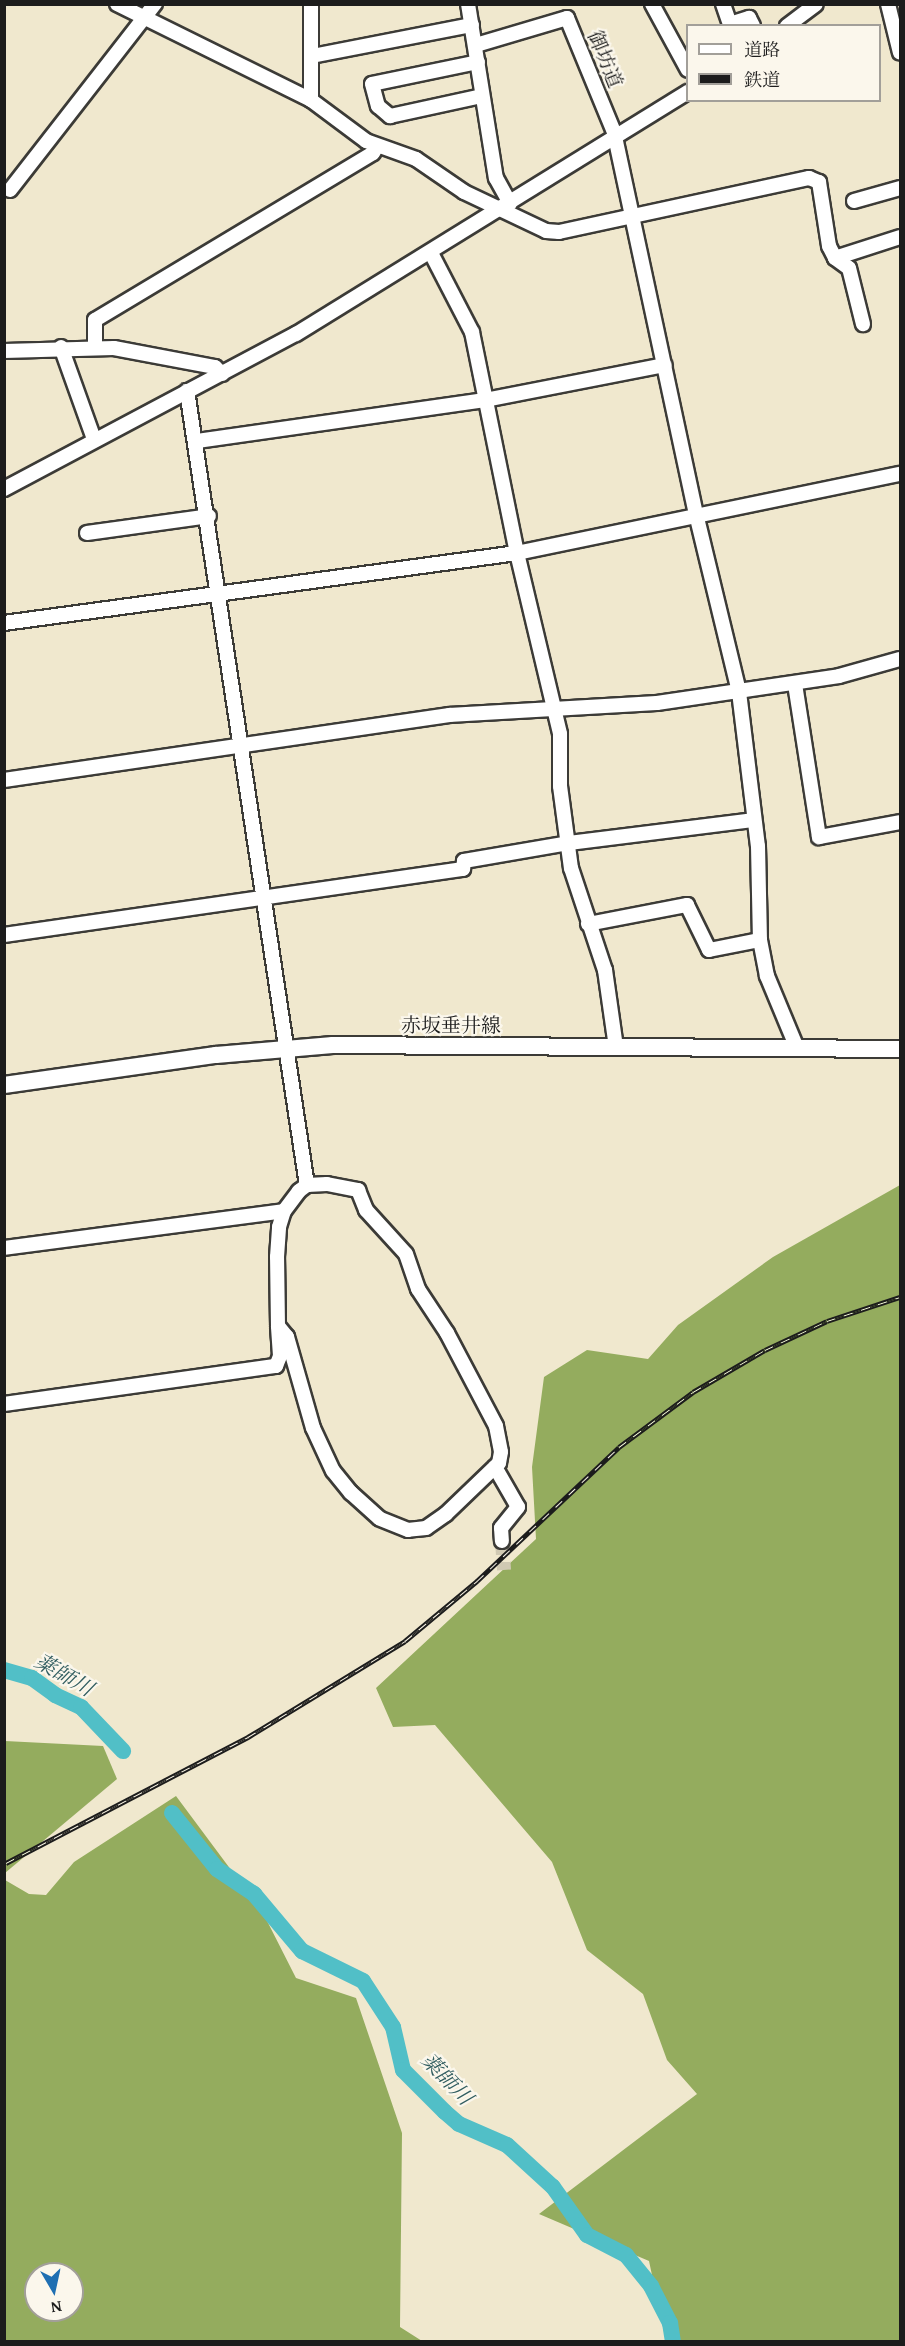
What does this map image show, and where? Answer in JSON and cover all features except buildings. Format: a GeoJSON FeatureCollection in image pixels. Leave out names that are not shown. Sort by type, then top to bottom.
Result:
{"type":"FeatureCollection","features":[{"type":"Feature","properties":{"kind":"main road","name":"赤坂垂井線"},"geometry":{"type":"LineString","coordinates":[[4,1085],[287,1049],[344,1045],[900,1049]]}},
{"type":"Feature","properties":{"kind":"street"},"geometry":{"type":"LineString","coordinates":[[117,4],[311,100],[345,128],[377,146],[416,159],[464,192],[505,206],[553,233],[809,178],[819,183],[823,225],[835,258],[849,268],[863,324]]}},
{"type":"Feature","properties":{"kind":"street"},"geometry":{"type":"LineString","coordinates":[[10,190],[155,4]]}},
{"type":"Feature","properties":{"kind":"street"},"geometry":{"type":"LineString","coordinates":[[311,4],[311,100]]}},
{"type":"Feature","properties":{"kind":"street"},"geometry":{"type":"LineString","coordinates":[[468,4],[496,178],[505,206]]}},
{"type":"Feature","properties":{"kind":"street"},"geometry":{"type":"LineString","coordinates":[[652,4],[686,68]]}},
{"type":"Feature","properties":{"kind":"street"},"geometry":{"type":"LineString","coordinates":[[723,4],[730,24],[749,18],[752,24]]}},
{"type":"Feature","properties":{"kind":"street"},"geometry":{"type":"LineString","coordinates":[[790,24],[816,4]]}},
{"type":"Feature","properties":{"kind":"street"},"geometry":{"type":"LineString","coordinates":[[888,4],[900,53]]}},
{"type":"Feature","properties":{"kind":"street","name":"御坊道"},"geometry":{"type":"LineString","coordinates":[[476,45],[567,18],[615,138]]}},
{"type":"Feature","properties":{"kind":"street"},"geometry":{"type":"LineString","coordinates":[[312,56],[472,25]]}},
{"type":"Feature","properties":{"kind":"street"},"geometry":{"type":"LineString","coordinates":[[478,62],[372,84],[378,106],[390,116],[482,96]]}},
{"type":"Feature","properties":{"kind":"street"},"geometry":{"type":"LineString","coordinates":[[4,489],[94,439],[222,374],[431,253],[686,93]]}},
{"type":"Feature","properties":{"kind":"street"},"geometry":{"type":"LineString","coordinates":[[615,138],[696,518],[739,692],[753,820],[759,939],[767,976],[796,1048]]}},
{"type":"Feature","properties":{"kind":"street"},"geometry":{"type":"LineString","coordinates":[[95,348],[95,320],[373,153],[377,146]]}},
{"type":"Feature","properties":{"kind":"street"},"geometry":{"type":"LineString","coordinates":[[854,201],[900,188]]}},
{"type":"Feature","properties":{"kind":"street"},"geometry":{"type":"LineString","coordinates":[[835,258],[900,237]]}},
{"type":"Feature","properties":{"kind":"street"},"geometry":{"type":"LineString","coordinates":[[431,253],[468,320],[517,553],[560,734],[560,786],[576,890],[605,970],[616,1047]]}},
{"type":"Feature","properties":{"kind":"street"},"geometry":{"type":"LineString","coordinates":[[61,347],[94,439]]}},
{"type":"Feature","properties":{"kind":"street"},"geometry":{"type":"LineString","coordinates":[[4,351],[61,347],[137,351],[183,364],[215,367],[222,374]]}},
{"type":"Feature","properties":{"kind":"street"},"geometry":{"type":"LineString","coordinates":[[196,441],[485,400],[665,365]]}},
{"type":"Feature","properties":{"kind":"street"},"geometry":{"type":"LineString","coordinates":[[4,1404],[276,1366],[280,1356],[277,1257],[285,1210],[307,1185],[209,516],[188,391]]}},
{"type":"Feature","properties":{"kind":"street"},"geometry":{"type":"LineString","coordinates":[[4,623],[517,553],[696,518],[900,474]]}},
{"type":"Feature","properties":{"kind":"street"},"geometry":{"type":"LineString","coordinates":[[87,533],[209,516]]}},
{"type":"Feature","properties":{"kind":"street"},"geometry":{"type":"LineString","coordinates":[[4,780],[478,712],[657,704],[795,684],[871,669],[900,659]]}},
{"type":"Feature","properties":{"kind":"street"},"geometry":{"type":"LineString","coordinates":[[795,684],[819,837],[900,826]]}},
{"type":"Feature","properties":{"kind":"street"},"geometry":{"type":"LineString","coordinates":[[4,935],[464,869],[464,861],[569,843],[753,820]]}},
{"type":"Feature","properties":{"kind":"street"},"geometry":{"type":"LineString","coordinates":[[588,924],[687,905],[709,950],[759,939]]}},
{"type":"Feature","properties":{"kind":"street"},"geometry":{"type":"LineString","coordinates":[[278,1326],[287,1337],[313,1428],[333,1471],[351,1494],[379,1518],[408,1530],[426,1528],[446,1514],[495,1467],[501,1452],[496,1426],[447,1333],[418,1289],[406,1254],[366,1210],[357,1190],[307,1185]]}},
{"type":"Feature","properties":{"kind":"street"},"geometry":{"type":"LineString","coordinates":[[4,1248],[285,1210]]}},
{"type":"Feature","properties":{"kind":"street"},"geometry":{"type":"LineString","coordinates":[[495,1467],[518,1507],[501,1528],[502,1541]]}},
{"type":"Feature","properties":{"kind":"green space"},"geometry":{"type":"Polygon","coordinates":[[[900,1185],[900,2341],[666,2341],[649,2261],[539,2214],[697,2094],[667,2060],[643,1994],[587,1950],[552,1862],[435,1725],[393,1727],[376,1688],[536,1539],[532,1467],[544,1377],[587,1350],[648,1359],[678,1325],[773,1257],[900,1185]]]}},
{"type":"Feature","properties":{"kind":"green space"},"geometry":{"type":"Polygon","coordinates":[[[5,1741],[103,1746],[117,1779],[5,1873],[5,1741]]]}},
{"type":"Feature","properties":{"kind":"green space"},"geometry":{"type":"Polygon","coordinates":[[[176,1796],[263,1913],[296,1978],[356,1998],[402,2133],[400,2327],[422,2341],[5,2341],[5,1880],[29,1894],[46,1895],[74,1862],[176,1796]]]}},
{"type":"Feature","properties":{"kind":"waterway","name":"薬師川"},"geometry":{"type":"LineString","coordinates":[[4,1670],[32,1678],[55,1695],[81,1707],[123,1751]]}},
{"type":"Feature","properties":{"kind":"waterway","name":"薬師川"},"geometry":{"type":"LineString","coordinates":[[172,1813],[217,1869],[254,1894],[302,1951],[363,1981],[393,2027],[403,2070],[445,2112],[459,2124],[507,2145],[553,2187],[587,2235],[626,2255],[651,2286],[670,2323],[673,2342]]}},
{"type":"Feature","properties":{"kind":"tunnel"},"geometry":{"type":"LineString","coordinates":[[502,1541],[504,1570]]}},
{"type":"Feature","properties":{"kind":"railway"},"geometry":{"type":"LineString","coordinates":[[6,1863],[248,1737],[405,1641],[477,1581],[619,1447],[693,1392],[765,1350],[827,1321],[900,1297]]}}]}
